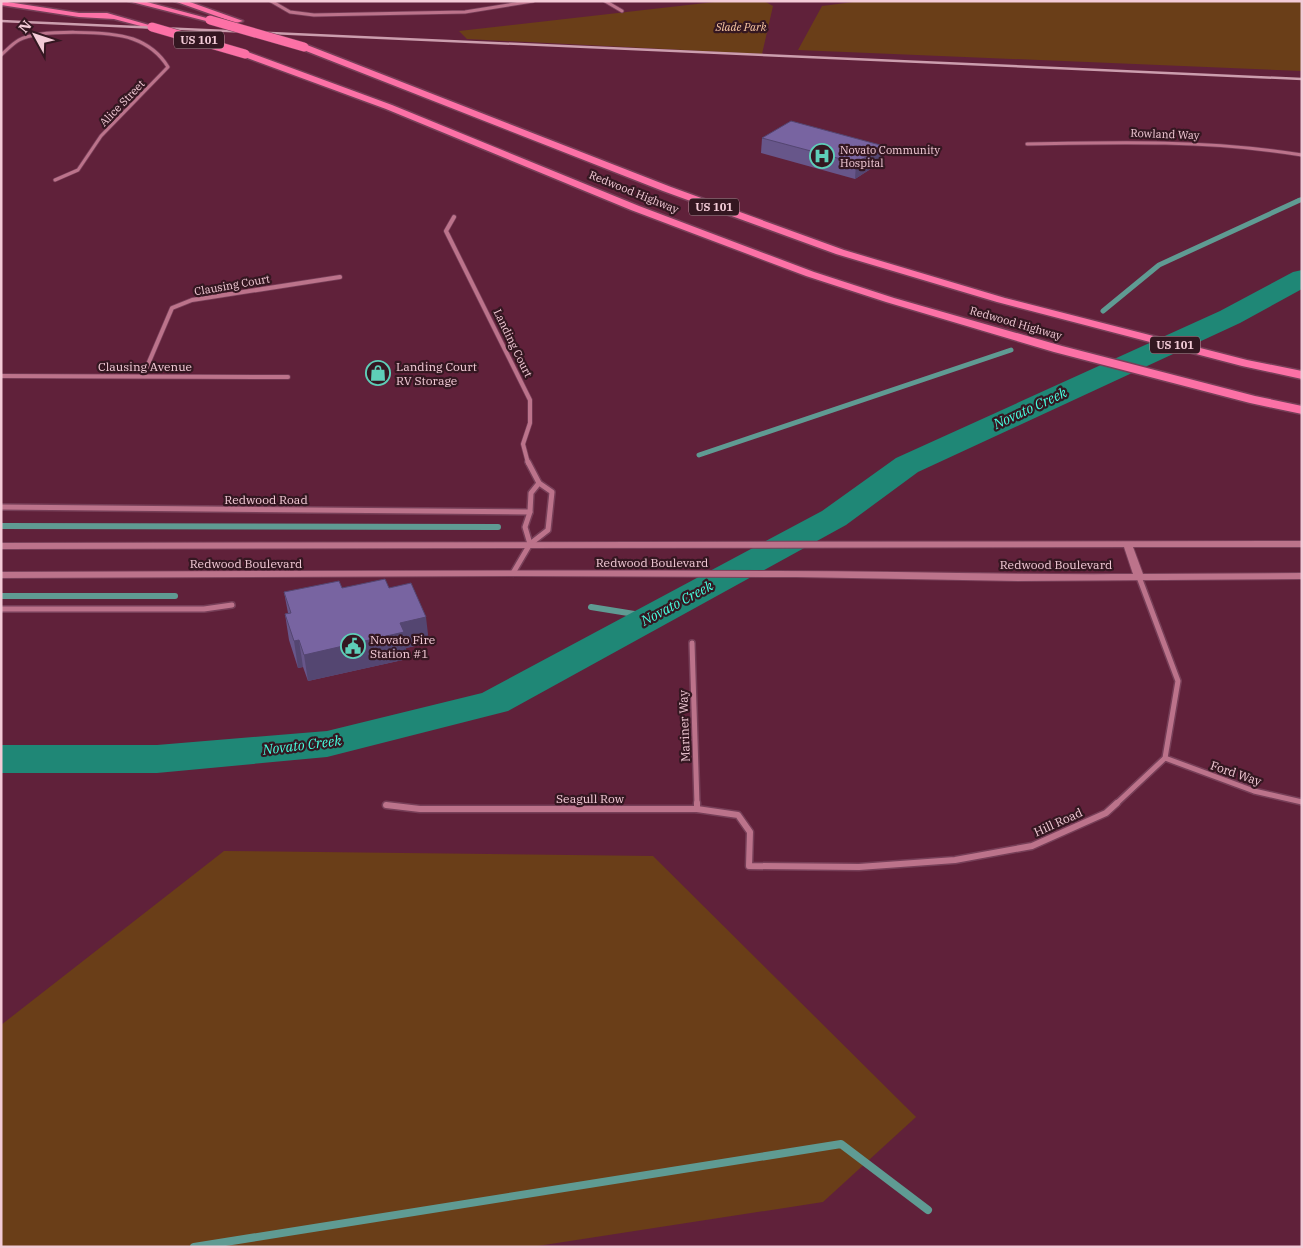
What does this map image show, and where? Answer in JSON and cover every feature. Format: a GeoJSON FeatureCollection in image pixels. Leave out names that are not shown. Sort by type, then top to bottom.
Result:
{"type":"FeatureCollection","features":[{"type":"Feature","properties":{"kind":"highway","name":"Redwood Highway"},"geometry":{"type":"LineString","coordinates":[[51,1],[116,17],[245,54],[379,103],[635,208],[810,274],[1058,349],[1198,386],[1302,410]]}},
{"type":"Feature","properties":{"kind":"highway","name":"Redwood Highway"},"geometry":{"type":"LineString","coordinates":[[132,1],[210,20],[304,47],[767,227],[924,278],[1104,327],[1246,363],[1302,375]]}},
{"type":"Feature","properties":{"kind":"highway"},"geometry":{"type":"LineString","coordinates":[[178,1],[238,21],[304,47]]}},
{"type":"Feature","properties":{"kind":"highway"},"geometry":{"type":"LineString","coordinates":[[1,2],[79,15],[116,17]]}},
{"type":"Feature","properties":{"kind":"highway"},"geometry":{"type":"LineString","coordinates":[[1254,400],[1302,418]]}},
{"type":"Feature","properties":{"kind":"main road","name":"Redwood Boulevard"},"geometry":{"type":"LineString","coordinates":[[1,546],[1302,544]]}},
{"type":"Feature","properties":{"kind":"main road"},"geometry":{"type":"LineString","coordinates":[[1128,545],[1139,576]]}},
{"type":"Feature","properties":{"kind":"main road","name":"Redwood Boulevard"},"geometry":{"type":"LineString","coordinates":[[1,575],[513,573],[796,574],[1018,578],[1302,576]]}},
{"type":"Feature","properties":{"kind":"street"},"geometry":{"type":"LineString","coordinates":[[271,1],[290,12],[314,15],[465,12],[533,1]]}},
{"type":"Feature","properties":{"kind":"street"},"geometry":{"type":"LineString","coordinates":[[605,1],[622,11]]}},
{"type":"Feature","properties":{"kind":"street","name":"Alice Street"},"geometry":{"type":"LineString","coordinates":[[1,55],[18,40],[36,34],[54,33],[132,38],[165,61],[168,68],[101,136],[78,170],[55,180]]}},
{"type":"Feature","properties":{"kind":"street","name":"Rowland Way"},"geometry":{"type":"LineString","coordinates":[[1027,144],[1136,141],[1249,147],[1302,154]]}},
{"type":"Feature","properties":{"kind":"street","name":"Landing Court"},"geometry":{"type":"LineString","coordinates":[[454,217],[446,231],[530,400],[530,423],[523,444],[529,465],[539,484],[552,492],[548,530],[530,544],[513,573]]}},
{"type":"Feature","properties":{"kind":"street","name":"Clausing Court"},"geometry":{"type":"LineString","coordinates":[[143,376],[172,308],[192,300],[210,296],[340,277]]}},
{"type":"Feature","properties":{"kind":"street","name":"Clausing Avenue"},"geometry":{"type":"LineString","coordinates":[[1,376],[288,377]]}},
{"type":"Feature","properties":{"kind":"street"},"geometry":{"type":"LineString","coordinates":[[530,544],[525,527],[530,512],[531,493],[539,484]]}},
{"type":"Feature","properties":{"kind":"street","name":"Redwood Road"},"geometry":{"type":"LineString","coordinates":[[1,507],[530,512]]}},
{"type":"Feature","properties":{"kind":"street"},"geometry":{"type":"LineString","coordinates":[[1139,576],[1178,681],[1165,758]]}},
{"type":"Feature","properties":{"kind":"street"},"geometry":{"type":"LineString","coordinates":[[1,609],[204,609],[232,605]]}},
{"type":"Feature","properties":{"kind":"street","name":"Mariner Way"},"geometry":{"type":"LineString","coordinates":[[692,643],[697,809]]}},
{"type":"Feature","properties":{"kind":"street","name":"Ford Way"},"geometry":{"type":"LineString","coordinates":[[1165,758],[1254,791],[1302,802]]}},
{"type":"Feature","properties":{"kind":"street","name":"Hill Road"},"geometry":{"type":"LineString","coordinates":[[750,866],[869,867],[955,860],[1032,846],[1106,813],[1165,758]]}},
{"type":"Feature","properties":{"kind":"street","name":"Seagull Row"},"geometry":{"type":"LineString","coordinates":[[386,805],[420,809],[697,809],[738,815],[750,832],[750,866]]}},
{"type":"Feature","properties":{"kind":"green space","name":"Slade Park"},"geometry":{"type":"Polygon","coordinates":[[[723,1],[764,1],[773,6],[762,54],[467,39],[459,31],[723,1]]]}},
{"type":"Feature","properties":{"kind":"green space"},"geometry":{"type":"Polygon","coordinates":[[[861,1],[1302,1],[1302,71],[798,50],[822,6],[861,1]]]}},
{"type":"Feature","properties":{"kind":"green space"},"geometry":{"type":"Polygon","coordinates":[[[224,851],[653,856],[916,1117],[823,1202],[531,1247],[1,1247],[1,1025],[224,851]]]}},
{"type":"Feature","properties":{"kind":"building"},"geometry":{"type":"Polygon","coordinates":[[[791,121],[884,146],[856,163],[762,138],[791,121]]]}},
{"type":"Feature","properties":{"kind":"building"},"geometry":{"type":"Polygon","coordinates":[[[385,579],[389,588],[411,583],[426,617],[400,623],[404,632],[304,655],[299,640],[294,641],[285,614],[291,613],[284,592],[339,581],[342,588],[385,579]]]}},
{"type":"Feature","properties":{"kind":"waterway"},"geometry":{"type":"LineString","coordinates":[[1297,201],[1302,199]]}},
{"type":"Feature","properties":{"kind":"waterway"},"geometry":{"type":"LineString","coordinates":[[1103,311],[1159,265],[1300,200]]}},
{"type":"Feature","properties":{"kind":"waterway","name":"Novato Creek"},"geometry":{"type":"LineString","coordinates":[[1,759],[157,759],[327,744],[494,702],[834,518],[907,465],[1230,317],[1302,278]]}},
{"type":"Feature","properties":{"kind":"waterway"},"geometry":{"type":"LineString","coordinates":[[699,455],[1011,350]]}},
{"type":"Feature","properties":{"kind":"waterway"},"geometry":{"type":"LineString","coordinates":[[1,526],[498,527]]}},
{"type":"Feature","properties":{"kind":"waterway"},"geometry":{"type":"LineString","coordinates":[[1,596],[175,596]]}},
{"type":"Feature","properties":{"kind":"waterway"},"geometry":{"type":"LineString","coordinates":[[591,607],[653,617]]}},
{"type":"Feature","properties":{"kind":"waterway"},"geometry":{"type":"LineString","coordinates":[[194,1247],[841,1144],[928,1210]]}},
{"type":"Feature","properties":{"kind":"railway"},"geometry":{"type":"LineString","coordinates":[[1,21],[1302,79]]}},
{"type":"Feature","properties":{"kind":"place","name":"Novato Community Hospital"},"geometry":{"type":"Point","coordinates":[822,156]}},
{"type":"Feature","properties":{"kind":"place","name":"Landing Court RV Storage"},"geometry":{"type":"Point","coordinates":[378,373]}},
{"type":"Feature","properties":{"kind":"place","name":"Novato Fire Station #1"},"geometry":{"type":"Point","coordinates":[353,646]}}]}
